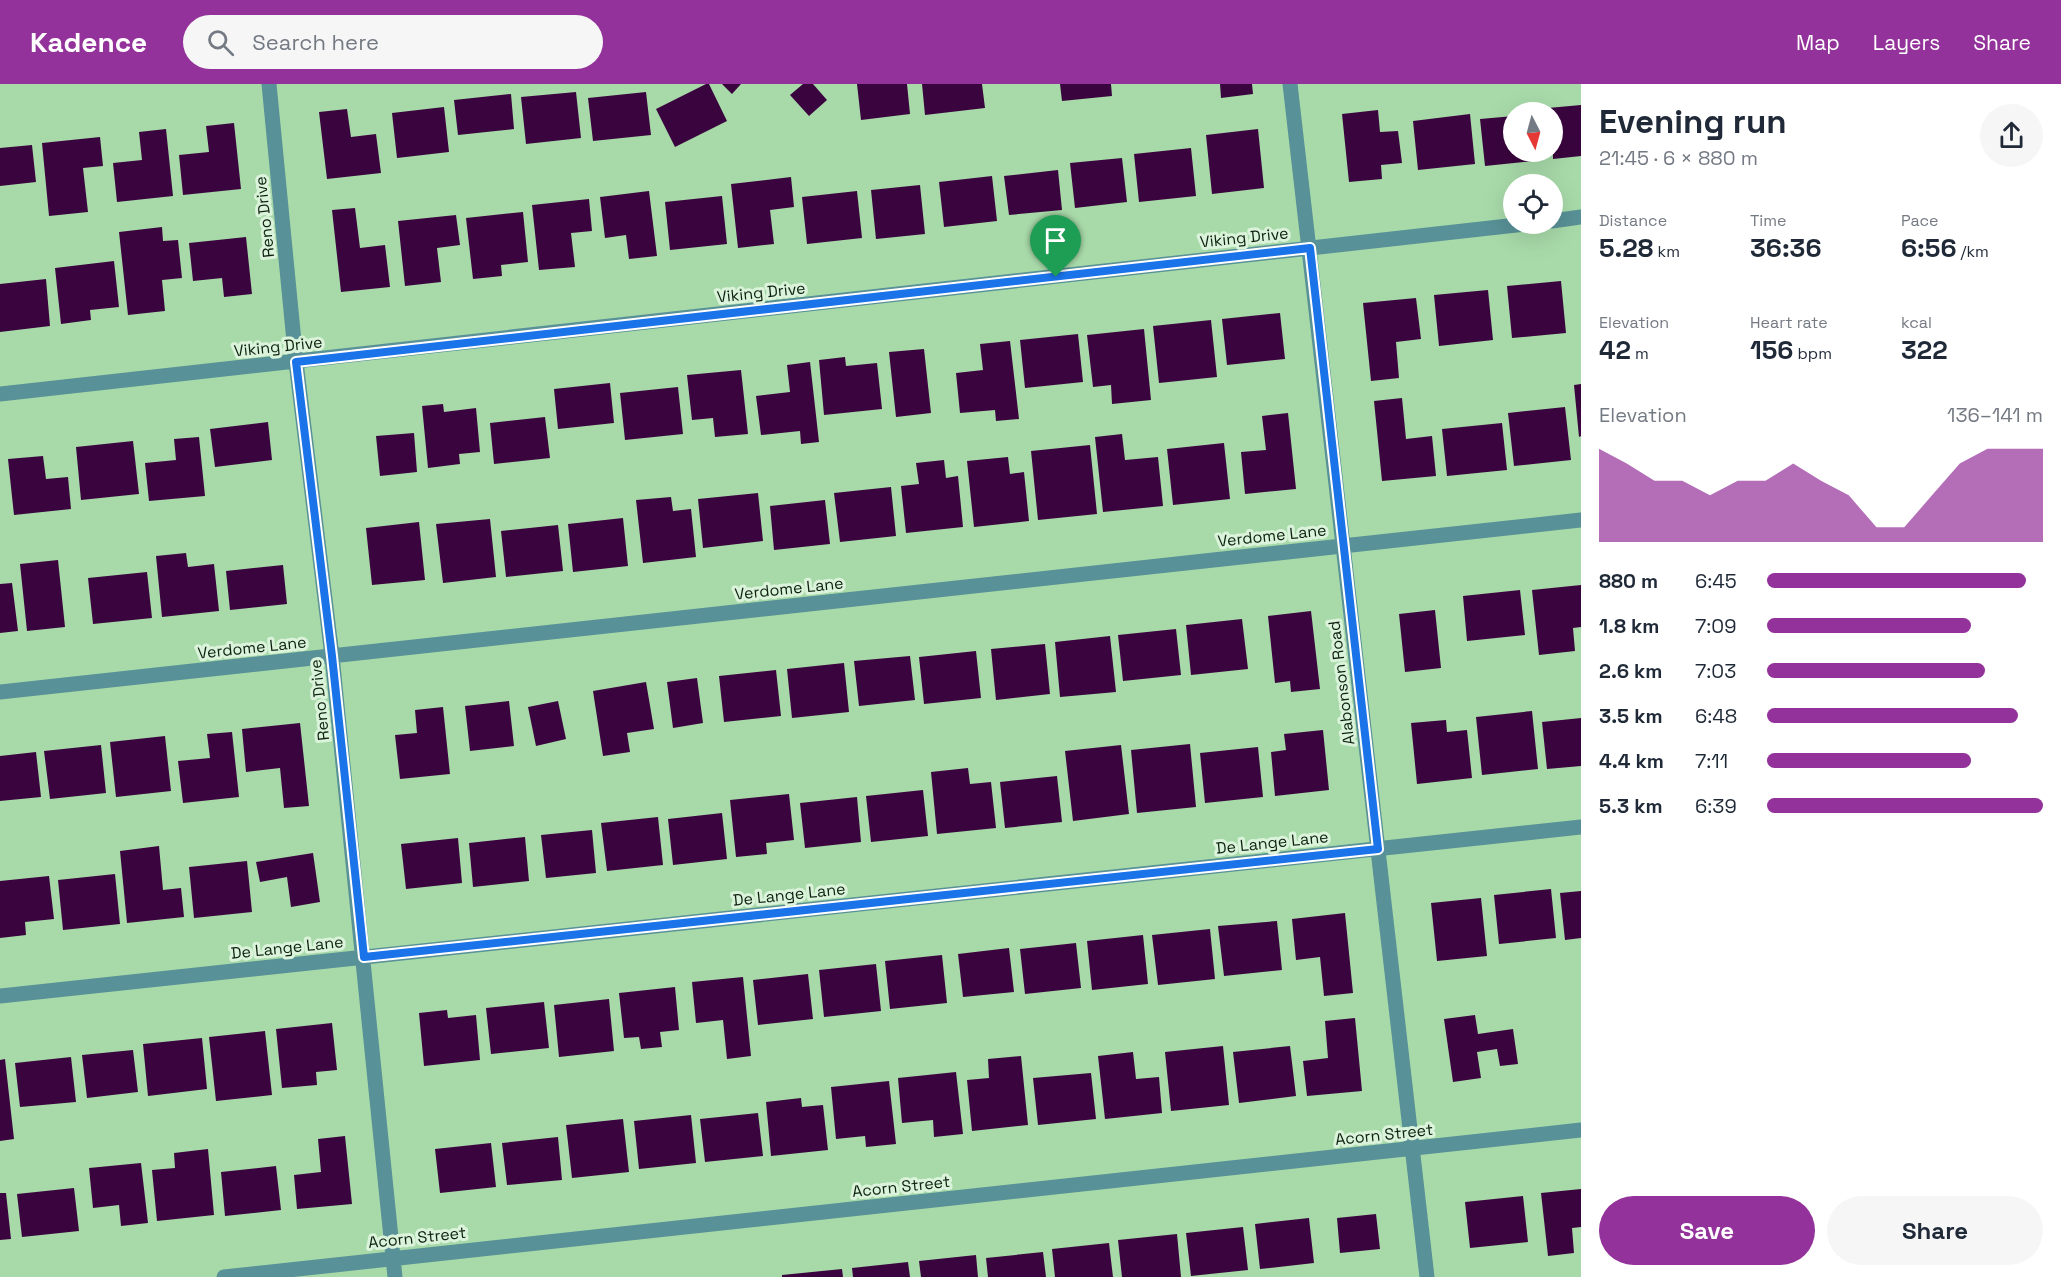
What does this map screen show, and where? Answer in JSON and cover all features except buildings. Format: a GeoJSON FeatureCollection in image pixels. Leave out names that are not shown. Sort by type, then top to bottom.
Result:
{"type":"FeatureCollection","features":[{"type":"Feature","properties":{"kind":"street","name":"Reno Drive"},"geometry":{"type":"LineString","coordinates":[[269,84],[296,362],[332,656],[364,957],[395,1277]]}},
{"type":"Feature","properties":{"kind":"street","name":"Alabonson Road"},"geometry":{"type":"LineString","coordinates":[[1290,84],[1427,1277]]}},
{"type":"Feature","properties":{"kind":"street"},"geometry":{"type":"LineString","coordinates":[[1563,219],[1581,217]]}},
{"type":"Feature","properties":{"kind":"street","name":"Viking Drive"},"geometry":{"type":"LineString","coordinates":[[0,394],[1503,227]]}},
{"type":"Feature","properties":{"kind":"street","name":"Verdome Lane"},"geometry":{"type":"LineString","coordinates":[[0,692],[1581,520]]}},
{"type":"Feature","properties":{"kind":"street","name":"De Lange Lane"},"geometry":{"type":"LineString","coordinates":[[0,996],[1581,827]]}},
{"type":"Feature","properties":{"kind":"street","name":"Acorn Street"},"geometry":{"type":"LineString","coordinates":[[224,1277],[1581,1130]]}},
{"type":"Feature","properties":{"kind":"route"},"geometry":{"type":"LineString","coordinates":[[1310,248],[1378,849],[364,957],[332,656],[296,362],[1056,277],[1310,248]]}}]}
